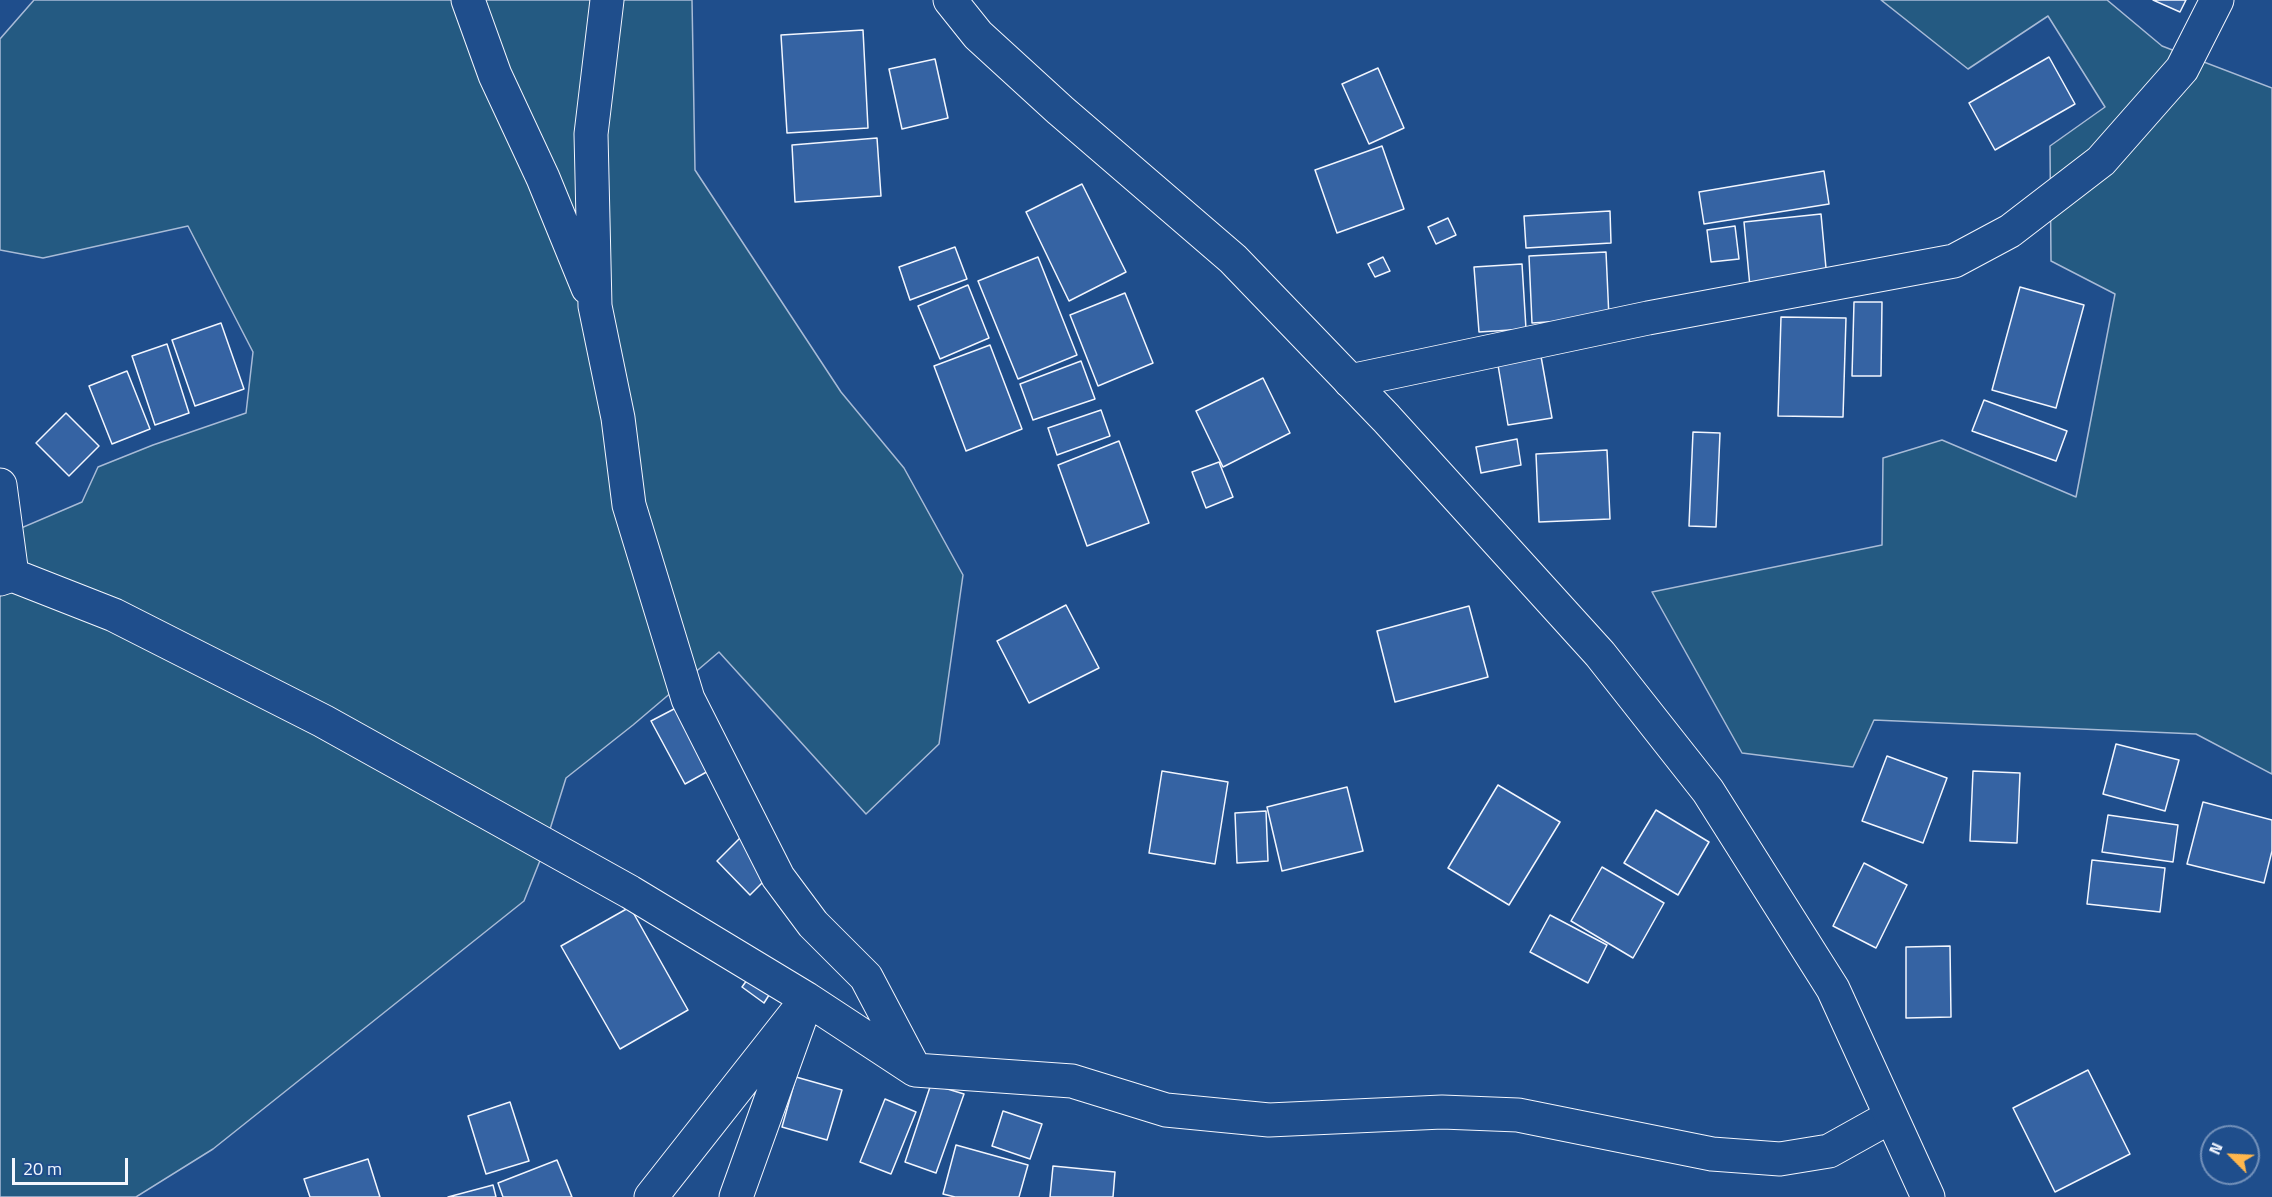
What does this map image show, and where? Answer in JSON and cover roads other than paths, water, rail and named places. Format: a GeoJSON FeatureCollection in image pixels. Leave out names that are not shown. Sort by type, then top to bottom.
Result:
{"type":"FeatureCollection","features":[{"type":"Feature","properties":{"kind":"street"},"geometry":{"type":"LineString","coordinates":[[468,0],[495,75],[543,178],[595,306]]}},
{"type":"Feature","properties":{"kind":"street"},"geometry":{"type":"LineString","coordinates":[[607,0],[591,134],[595,306],[618,418],[629,505],[688,699],[778,877],[813,924],[866,977],[915,1070]]}},
{"type":"Feature","properties":{"kind":"street"},"geometry":{"type":"LineString","coordinates":[[950,0],[978,35],[1060,110],[1233,260],[1386,418],[1600,654],[1708,791],[1833,989],[1928,1197]]}},
{"type":"Feature","properties":{"kind":"street"},"geometry":{"type":"LineString","coordinates":[[1350,381],[1648,318],[1954,261],[2010,231],[2102,161],[2182,69],[2217,0]]}},
{"type":"Feature","properties":{"kind":"street"},"geometry":{"type":"LineString","coordinates":[[0,485],[6,577],[114,615],[323,721],[630,892],[807,999],[915,1070],[1072,1081],[1166,1110],[1269,1120],[1442,1112],[1518,1115],[1712,1154],[1780,1159],[1829,1151],[1890,1117]]}},
{"type":"Feature","properties":{"kind":"street"},"geometry":{"type":"LineString","coordinates":[[651,1197],[807,999]]}},
{"type":"Feature","properties":{"kind":"street"},"geometry":{"type":"LineString","coordinates":[[736,1197],[807,999]]}}]}
